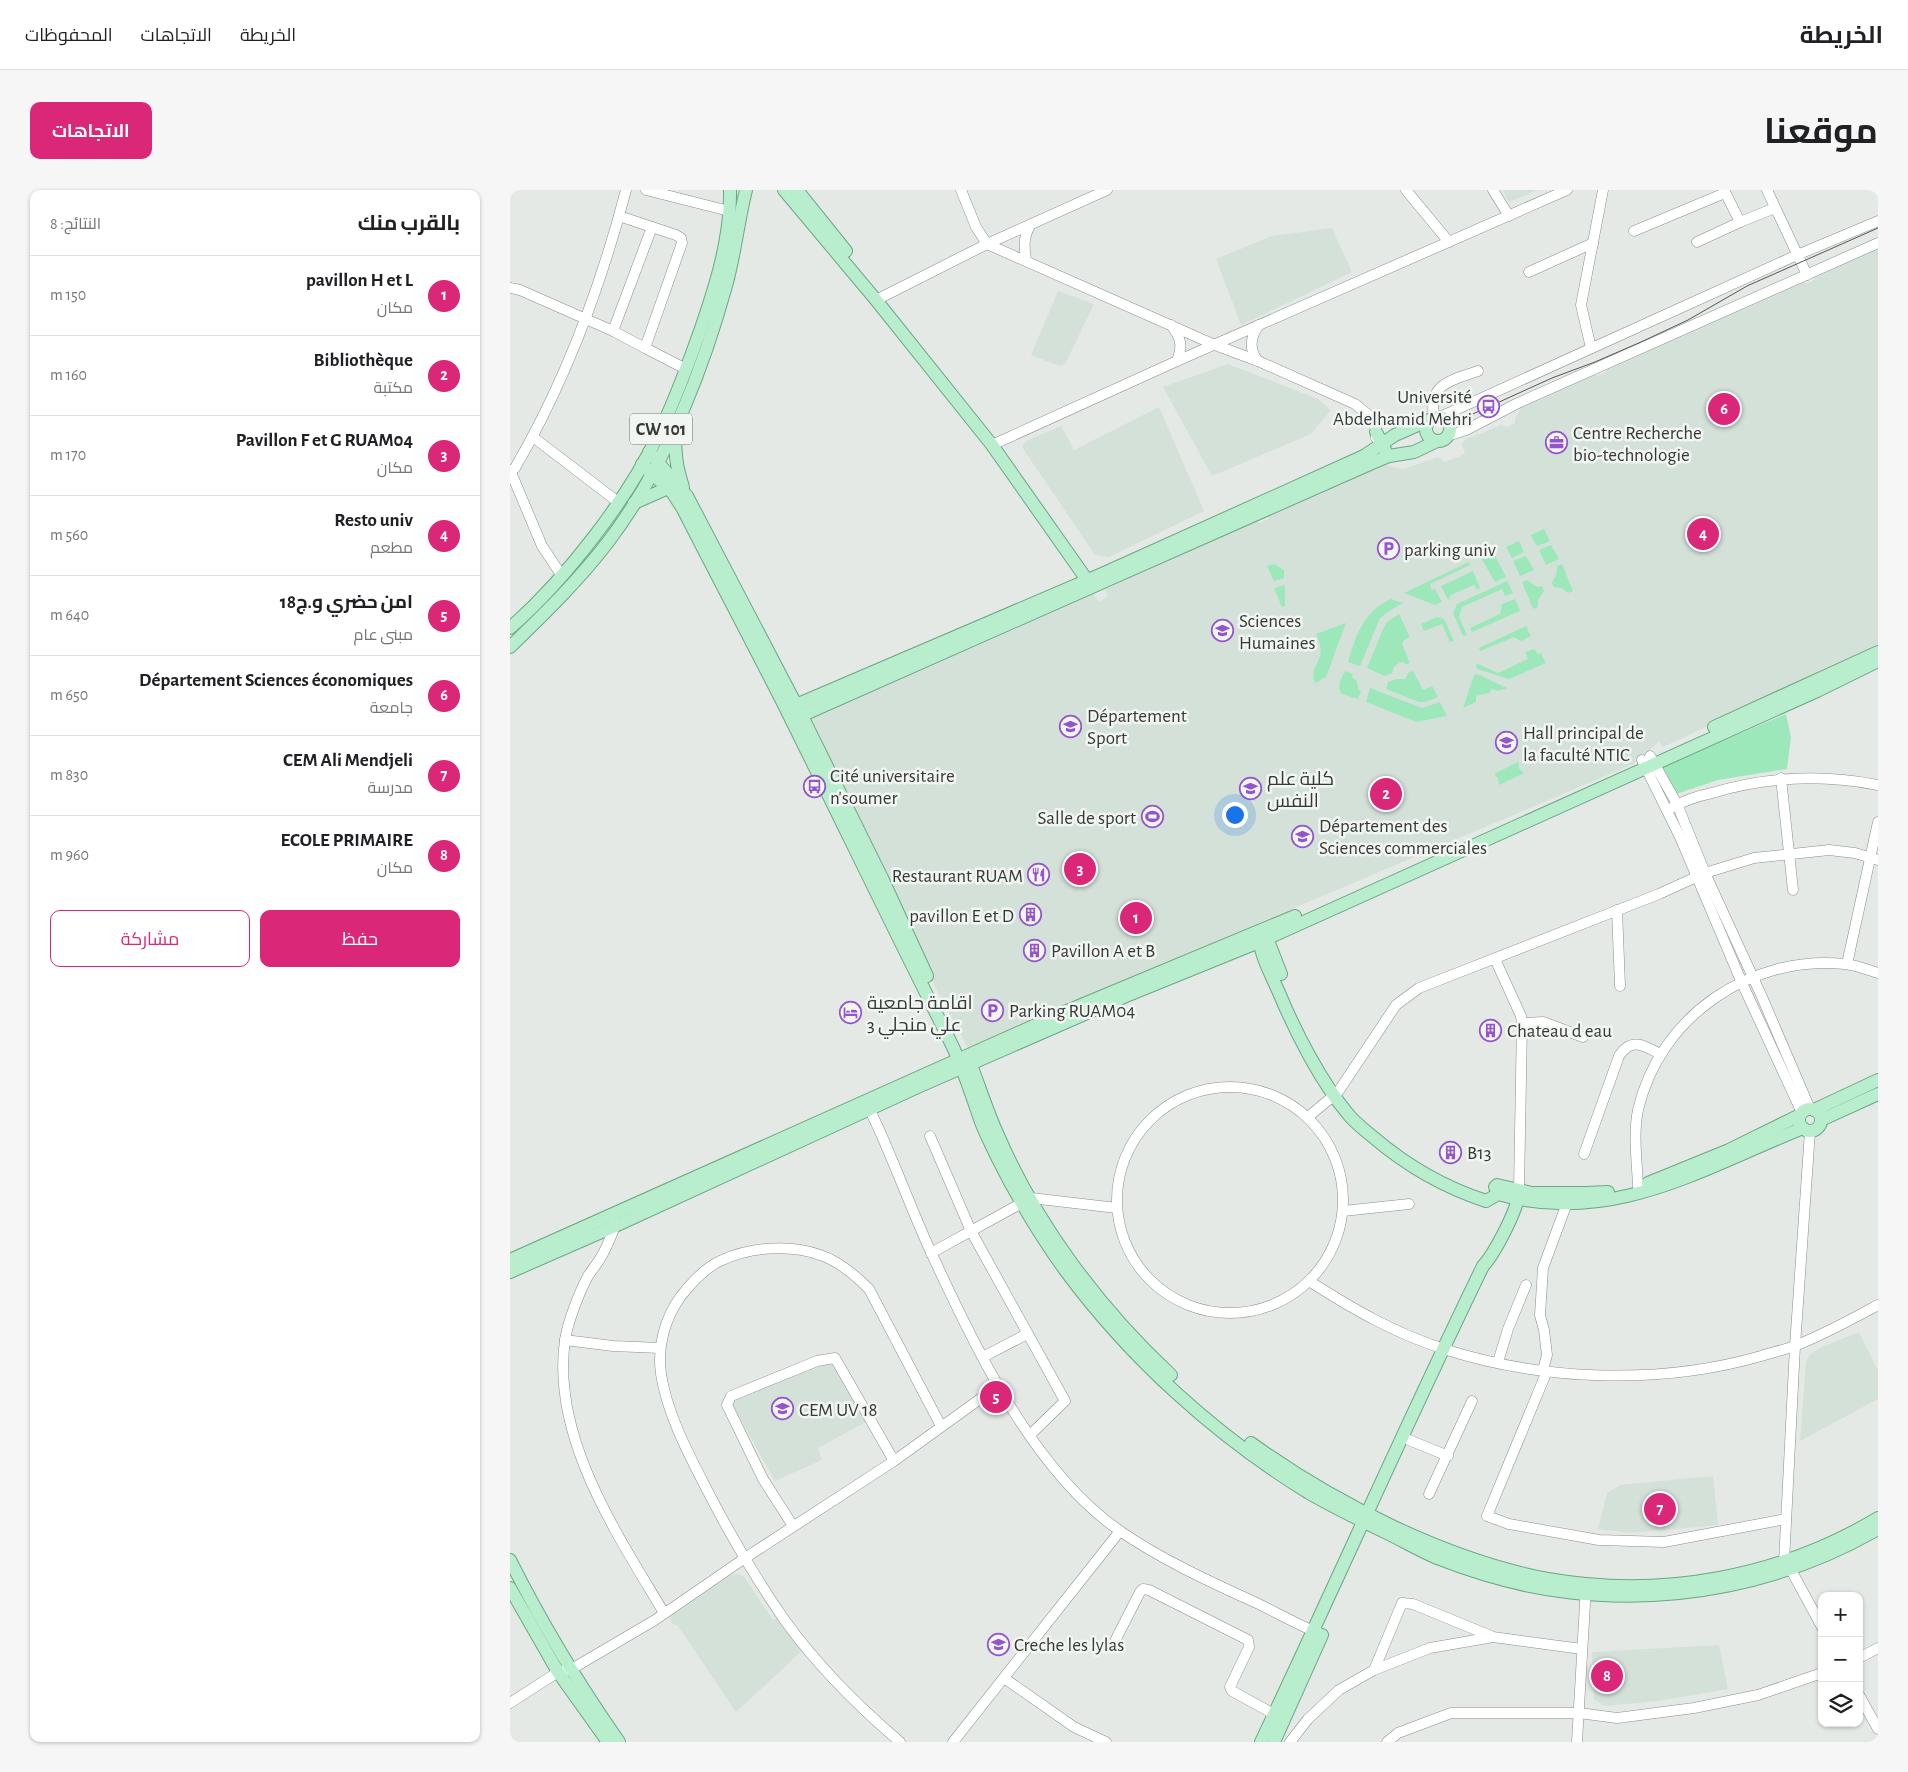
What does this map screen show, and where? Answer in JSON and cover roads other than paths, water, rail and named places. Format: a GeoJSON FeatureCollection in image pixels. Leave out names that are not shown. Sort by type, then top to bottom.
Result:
{"type":"FeatureCollection","features":[{"type":"Feature","properties":{"kind":"main road","name":"CW 101"},"geometry":{"type":"LineString","coordinates":[[510,628],[562,576],[618,502],[659,434],[686,369],[711,299],[725,246],[730,190]]}},
{"type":"Feature","properties":{"kind":"main road","name":"CW 101"},"geometry":{"type":"LineString","coordinates":[[510,647],[590,565],[634,503],[656,467],[678,421],[713,327],[737,242],[746,190]]}},
{"type":"Feature","properties":{"kind":"main road"},"geometry":{"type":"LineString","coordinates":[[784,190],[879,298]]}},
{"type":"Feature","properties":{"kind":"main road"},"geometry":{"type":"LineString","coordinates":[[797,190],[879,298],[995,444],[1093,581]]}},
{"type":"Feature","properties":{"kind":"main road"},"geometry":{"type":"LineString","coordinates":[[1434,418],[1425,427],[1427,435],[1433,440],[1442,438]]}},
{"type":"Feature","properties":{"kind":"main road"},"geometry":{"type":"LineString","coordinates":[[794,713],[1093,581],[1389,456],[1414,452],[1442,438],[1450,430],[1448,423],[1434,418],[1381,445],[1093,581]]}},
{"type":"Feature","properties":{"kind":"main road"},"geometry":{"type":"LineString","coordinates":[[678,421],[674,452],[677,468],[687,496],[738,605]]}},
{"type":"Feature","properties":{"kind":"main road"},"geometry":{"type":"LineString","coordinates":[[1376,430],[1381,445],[1389,456]]}},
{"type":"Feature","properties":{"kind":"main road"},"geometry":{"type":"LineString","coordinates":[[649,452],[656,467],[673,489],[738,605],[794,713],[965,1061],[982,1125],[1066,1271],[1105,1320],[1151,1368],[1215,1425],[1309,1493],[1369,1519],[1437,1557],[1481,1573],[1523,1584],[1566,1592],[1586,1589],[1656,1596],[1707,1590],[1751,1581],[1787,1566],[1878,1518]]}},
{"type":"Feature","properties":{"kind":"main road"},"geometry":{"type":"LineString","coordinates":[[642,464],[656,467]]}},
{"type":"Feature","properties":{"kind":"main road"},"geometry":{"type":"LineString","coordinates":[[634,503],[673,489],[687,496]]}},
{"type":"Feature","properties":{"kind":"main road"},"geometry":{"type":"LineString","coordinates":[[510,1272],[615,1220],[965,1061],[1076,1007],[1262,937],[1648,761],[1817,691],[1859,666],[1878,652]]}},
{"type":"Feature","properties":{"kind":"main road"},"geometry":{"type":"LineString","coordinates":[[1859,666],[1878,662]]}},
{"type":"Feature","properties":{"kind":"main road"},"geometry":{"type":"LineString","coordinates":[[1262,937],[1306,1036],[1336,1093],[1361,1120],[1393,1147],[1416,1163],[1482,1194],[1497,1185],[1519,1194],[1567,1203],[1606,1200],[1650,1191],[1819,1126],[1809,1113]]}},
{"type":"Feature","properties":{"kind":"main road"},"geometry":{"type":"LineString","coordinates":[[1519,1194],[1532,1192],[1606,1192],[1650,1183],[1729,1150],[1878,1080]]}},
{"type":"Feature","properties":{"kind":"main road"},"geometry":{"type":"LineString","coordinates":[[1806,1130],[1799,1124],[1809,1113],[1878,1094]]}},
{"type":"Feature","properties":{"kind":"main road"},"geometry":{"type":"LineString","coordinates":[[1274,1742],[1318,1633],[1447,1350],[1489,1268],[1491,1258],[1519,1194]]}},
{"type":"Feature","properties":{"kind":"main road"},"geometry":{"type":"LineString","coordinates":[[510,1260],[615,1220]]}},
{"type":"Feature","properties":{"kind":"main road"},"geometry":{"type":"LineString","coordinates":[[1369,1519],[1409,1440],[1447,1350]]}},
{"type":"Feature","properties":{"kind":"main road"},"geometry":{"type":"LineString","coordinates":[[1787,1566],[1834,1552],[1878,1529]]}},
{"type":"Feature","properties":{"kind":"main road"},"geometry":{"type":"LineString","coordinates":[[510,1560],[564,1671],[620,1742]]}},
{"type":"Feature","properties":{"kind":"main road"},"geometry":{"type":"LineString","coordinates":[[511,1593],[564,1671],[608,1742]]}},
{"type":"Feature","properties":{"kind":"main road"},"geometry":{"type":"LineString","coordinates":[[1261,1742],[1318,1633]]}},
{"type":"Feature","properties":{"kind":"street"},"geometry":{"type":"LineString","coordinates":[[562,576],[542,546],[510,471],[515,468],[533,437],[585,320],[626,190]]}},
{"type":"Feature","properties":{"kind":"street"},"geometry":{"type":"LineString","coordinates":[[646,190],[729,210]]}},
{"type":"Feature","properties":{"kind":"street"},"geometry":{"type":"LineString","coordinates":[[961,190],[976,227],[987,244],[1215,345],[1258,360],[1356,404],[1367,412],[1376,430]]}},
{"type":"Feature","properties":{"kind":"street"},"geometry":{"type":"LineString","coordinates":[[879,298],[987,244],[1107,190]]}},
{"type":"Feature","properties":{"kind":"street"},"geometry":{"type":"LineString","coordinates":[[1406,190],[1449,242]]}},
{"type":"Feature","properties":{"kind":"street"},"geometry":{"type":"LineString","coordinates":[[1493,190],[1509,216]]}},
{"type":"Feature","properties":{"kind":"street"},"geometry":{"type":"LineString","coordinates":[[995,444],[1177,360],[1567,190]]}},
{"type":"Feature","properties":{"kind":"street"},"geometry":{"type":"LineString","coordinates":[[1591,348],[1581,305],[1603,190]]}},
{"type":"Feature","properties":{"kind":"street"},"geometry":{"type":"LineString","coordinates":[[1767,190],[1807,275]]}},
{"type":"Feature","properties":{"kind":"street"},"geometry":{"type":"LineString","coordinates":[[1634,231],[1725,191],[1740,222]]}},
{"type":"Feature","properties":{"kind":"street"},"geometry":{"type":"LineString","coordinates":[[1697,242],[1775,208]]}},
{"type":"Feature","properties":{"kind":"street"},"geometry":{"type":"LineString","coordinates":[[619,216],[676,235],[681,238],[682,243],[645,348]]}},
{"type":"Feature","properties":{"kind":"street"},"geometry":{"type":"LineString","coordinates":[[1478,371],[1441,386],[1436,392],[1432,403],[1434,418],[1797,255],[1878,221]]}},
{"type":"Feature","properties":{"kind":"street"},"geometry":{"type":"LineString","coordinates":[[1026,260],[1024,236],[1031,224]]}},
{"type":"Feature","properties":{"kind":"street"},"geometry":{"type":"LineString","coordinates":[[613,331],[652,227]]}},
{"type":"Feature","properties":{"kind":"street"},"geometry":{"type":"LineString","coordinates":[[1442,438],[1466,430],[1518,403],[1878,242]]}},
{"type":"Feature","properties":{"kind":"street"},"geometry":{"type":"LineString","coordinates":[[1529,272],[1593,243]]}},
{"type":"Feature","properties":{"kind":"street"},"geometry":{"type":"LineString","coordinates":[[510,288],[525,292],[613,331],[686,369]]}},
{"type":"Feature","properties":{"kind":"street"},"geometry":{"type":"LineString","coordinates":[[1170,324],[1181,341],[1182,349],[1177,360]]}},
{"type":"Feature","properties":{"kind":"street"},"geometry":{"type":"LineString","coordinates":[[1258,360],[1252,351],[1252,343],[1253,334],[1260,324]]}},
{"type":"Feature","properties":{"kind":"street"},"geometry":{"type":"LineString","coordinates":[[533,437],[618,502]]}},
{"type":"Feature","properties":{"kind":"street"},"geometry":{"type":"LineString","coordinates":[[1648,761],[1677,804],[1701,875],[1742,982],[1809,1113]]}},
{"type":"Feature","properties":{"kind":"street"},"geometry":{"type":"LineString","coordinates":[[1648,761],[1668,810],[1753,977],[1809,1113]]}},
{"type":"Feature","properties":{"kind":"street"},"geometry":{"type":"LineString","coordinates":[[1668,810],[1677,804],[1720,790],[1781,778],[1854,780],[1878,784]]}},
{"type":"Feature","properties":{"kind":"street"},"geometry":{"type":"LineString","coordinates":[[1781,778],[1793,890]]}},
{"type":"Feature","properties":{"kind":"street"},"geometry":{"type":"LineString","coordinates":[[1847,964],[1874,859],[1878,822]]}},
{"type":"Feature","properties":{"kind":"street"},"geometry":{"type":"LineString","coordinates":[[1308,1117],[1336,1093],[1396,1005],[1419,988],[1701,875],[1754,858],[1789,853],[1839,851],[1874,859]]}},
{"type":"Feature","properties":{"kind":"street"},"geometry":{"type":"LineString","coordinates":[[1617,910],[1620,986]]}},
{"type":"Feature","properties":{"kind":"street"},"geometry":{"type":"LineString","coordinates":[[1495,959],[1521,1016],[1522,1023],[1519,1194]]}},
{"type":"Feature","properties":{"kind":"street"},"geometry":{"type":"LineString","coordinates":[[1638,1186],[1636,1129],[1638,1110],[1644,1090],[1660,1054],[1693,1015],[1742,982],[1773,970],[1795,965],[1818,963],[1847,964],[1878,973]]}},
{"type":"Feature","properties":{"kind":"street"},"geometry":{"type":"LineString","coordinates":[[1522,1023],[1543,1022],[1583,1037]]}},
{"type":"Feature","properties":{"kind":"street"},"geometry":{"type":"LineString","coordinates":[[1584,1154],[1619,1056],[1624,1048],[1636,1044],[1660,1054]]}},
{"type":"Feature","properties":{"kind":"street"},"geometry":{"type":"LineString","coordinates":[[1225,1086],[1255,1089],[1274,1095],[1308,1117],[1327,1140],[1336,1160],[1342,1182],[1343,1211],[1336,1242],[1329,1256],[1309,1282],[1284,1299],[1256,1310],[1226,1313],[1211,1312],[1190,1305],[1169,1296],[1157,1287],[1137,1264],[1123,1238],[1117,1208],[1118,1178],[1129,1147],[1145,1125],[1156,1114],[1181,1098],[1195,1092],[1225,1086]]}},
{"type":"Feature","properties":{"kind":"street"},"geometry":{"type":"LineString","coordinates":[[868,1105],[931,1253],[998,1386],[1030,1435],[1071,1486],[1094,1511],[1120,1531],[1161,1557],[1318,1633]]}},
{"type":"Feature","properties":{"kind":"street"},"geometry":{"type":"LineString","coordinates":[[1806,1130],[1786,1519],[1787,1566],[1818,1620]]}},
{"type":"Feature","properties":{"kind":"street"},"geometry":{"type":"LineString","coordinates":[[930,1136],[971,1231],[1065,1401],[1030,1435]]}},
{"type":"Feature","properties":{"kind":"street"},"geometry":{"type":"LineString","coordinates":[[931,1253],[1026,1201],[1117,1208]]}},
{"type":"Feature","properties":{"kind":"street"},"geometry":{"type":"LineString","coordinates":[[1567,1203],[1543,1268],[1540,1315],[1547,1355],[1545,1371],[1487,1516],[1509,1524],[1598,1540],[1664,1542],[1786,1519]]}},
{"type":"Feature","properties":{"kind":"street"},"geometry":{"type":"LineString","coordinates":[[1343,1211],[1409,1204]]}},
{"type":"Feature","properties":{"kind":"street"},"geometry":{"type":"LineString","coordinates":[[615,1220],[601,1257],[588,1276],[576,1303],[565,1340],[566,1407],[575,1442],[607,1516],[664,1613]]}},
{"type":"Feature","properties":{"kind":"street"},"geometry":{"type":"LineString","coordinates":[[900,1742],[880,1725],[823,1667],[787,1623],[720,1515],[686,1449],[668,1402],[661,1373],[660,1348],[664,1329],[672,1309],[686,1289],[703,1272],[720,1261],[750,1252],[773,1249],[792,1248],[820,1255],[839,1264],[858,1278],[868,1289],[941,1426]]}},
{"type":"Feature","properties":{"kind":"street"},"geometry":{"type":"LineString","coordinates":[[1309,1282],[1358,1313],[1447,1350],[1545,1371],[1616,1375],[1673,1374],[1728,1365],[1795,1346],[1878,1305]]}},
{"type":"Feature","properties":{"kind":"street"},"geometry":{"type":"LineString","coordinates":[[1498,1362],[1508,1329],[1526,1285]]}},
{"type":"Feature","properties":{"kind":"street"},"geometry":{"type":"LineString","coordinates":[[983,1357],[1027,1334]]}},
{"type":"Feature","properties":{"kind":"street"},"geometry":{"type":"LineString","coordinates":[[565,1340],[613,1346],[660,1348]]}},
{"type":"Feature","properties":{"kind":"street"},"geometry":{"type":"LineString","coordinates":[[793,1526],[763,1479],[727,1405],[731,1396],[817,1361],[836,1358],[894,1461]]}},
{"type":"Feature","properties":{"kind":"street"},"geometry":{"type":"LineString","coordinates":[[510,1703],[664,1613],[894,1461],[998,1386]]}},
{"type":"Feature","properties":{"kind":"street"},"geometry":{"type":"LineString","coordinates":[[1429,1494],[1472,1401]]}},
{"type":"Feature","properties":{"kind":"street"},"geometry":{"type":"LineString","coordinates":[[1409,1440],[1448,1456]]}},
{"type":"Feature","properties":{"kind":"street"},"geometry":{"type":"LineString","coordinates":[[953,1742],[1120,1531]]}},
{"type":"Feature","properties":{"kind":"street"},"geometry":{"type":"LineString","coordinates":[[1116,1639],[1140,1592],[1143,1589],[1149,1590],[1248,1640],[1250,1642],[1249,1648],[1230,1687],[1232,1691],[1274,1714]]}},
{"type":"Feature","properties":{"kind":"street"},"geometry":{"type":"LineString","coordinates":[[1577,1742],[1586,1589]]}},
{"type":"Feature","properties":{"kind":"street"},"geometry":{"type":"LineString","coordinates":[[1374,1670],[1398,1607],[1402,1602],[1413,1604],[1493,1637],[1582,1649]]}},
{"type":"Feature","properties":{"kind":"street"},"geometry":{"type":"LineString","coordinates":[[1290,1742],[1308,1719],[1339,1690],[1374,1670],[1430,1648],[1493,1637]]}},
{"type":"Feature","properties":{"kind":"street"},"geometry":{"type":"LineString","coordinates":[[1863,1656],[1878,1648]]}},
{"type":"Feature","properties":{"kind":"street"},"geometry":{"type":"LineString","coordinates":[[1387,1742],[1398,1733],[1451,1713],[1578,1713],[1617,1718],[1694,1708],[1758,1695],[1818,1674]]}},
{"type":"Feature","properties":{"kind":"street"},"geometry":{"type":"LineString","coordinates":[[1004,1678],[1074,1727],[1106,1742]]}},
{"type":"Feature","properties":{"kind":"street"},"geometry":{"type":"LineString","coordinates":[[1863,1702],[1878,1729]]}},
{"type":"Feature","properties":{"kind":"tram line"},"geometry":{"type":"LineString","coordinates":[[1464,418],[1552,378],[1641,342],[1688,320],[1747,286],[1878,228]]}},
{"type":"Feature","properties":{"kind":"place","name":"Université Abdelhamid Mehri"},"geometry":{"type":"Point","coordinates":[1488,407]}},
{"type":"Feature","properties":{"kind":"place","name":"Département Sciences économiques"},"geometry":{"type":"Point","coordinates":[1724,409]}},
{"type":"Feature","properties":{"kind":"place","name":"Centre Recherche bio-technologie"},"geometry":{"type":"Point","coordinates":[1557,443]}},
{"type":"Feature","properties":{"kind":"place","name":"Resto univ"},"geometry":{"type":"Point","coordinates":[1703,534]}},
{"type":"Feature","properties":{"kind":"place","name":"parking univ"},"geometry":{"type":"Point","coordinates":[1388,549]}},
{"type":"Feature","properties":{"kind":"place","name":"Sciences Humaines"},"geometry":{"type":"Point","coordinates":[1223,631]}},
{"type":"Feature","properties":{"kind":"place","name":"Département Sport"},"geometry":{"type":"Point","coordinates":[1071,726]}},
{"type":"Feature","properties":{"kind":"place","name":"Hall principal de la faculté NTIC"},"geometry":{"type":"Point","coordinates":[1507,743]}},
{"type":"Feature","properties":{"kind":"place","name":"Cité universitaire n'soumer"},"geometry":{"type":"Point","coordinates":[814,786]}},
{"type":"Feature","properties":{"kind":"place","name":"كلية علم النفس"},"geometry":{"type":"Point","coordinates":[1251,789]}},
{"type":"Feature","properties":{"kind":"place","name":"Bibliothèque"},"geometry":{"type":"Point","coordinates":[1386,794]}},
{"type":"Feature","properties":{"kind":"place","name":"Salle de sport"},"geometry":{"type":"Point","coordinates":[1152,817]}},
{"type":"Feature","properties":{"kind":"place","name":"Département des Sciences commerciales"},"geometry":{"type":"Point","coordinates":[1303,836]}},
{"type":"Feature","properties":{"kind":"place","name":"Pavillon F et G RUAM04"},"geometry":{"type":"Point","coordinates":[1080,869]}},
{"type":"Feature","properties":{"kind":"place","name":"Restaurant RUAM"},"geometry":{"type":"Point","coordinates":[1039,875]}},
{"type":"Feature","properties":{"kind":"place","name":"pavillon E et D"},"geometry":{"type":"Point","coordinates":[1030,915]}},
{"type":"Feature","properties":{"kind":"place","name":"pavillon H et L"},"geometry":{"type":"Point","coordinates":[1136,918]}},
{"type":"Feature","properties":{"kind":"place","name":"Pavillon A et B"},"geometry":{"type":"Point","coordinates":[1035,950]}},
{"type":"Feature","properties":{"kind":"place","name":"Parking RUAM04"},"geometry":{"type":"Point","coordinates":[993,1010]}},
{"type":"Feature","properties":{"kind":"place","name":"اقامة جامعية علي منجلي 3"},"geometry":{"type":"Point","coordinates":[851,1013]}},
{"type":"Feature","properties":{"kind":"place","name":"Chateau d eau"},"geometry":{"type":"Point","coordinates":[1491,1030]}},
{"type":"Feature","properties":{"kind":"place","name":"B13"},"geometry":{"type":"Point","coordinates":[1451,1152]}},
{"type":"Feature","properties":{"kind":"place","name":"امن حضري و.ج18"},"geometry":{"type":"Point","coordinates":[996,1397]}},
{"type":"Feature","properties":{"kind":"place","name":"CEM UV 18"},"geometry":{"type":"Point","coordinates":[783,1409]}},
{"type":"Feature","properties":{"kind":"place","name":"CEM Ali Mendjeli"},"geometry":{"type":"Point","coordinates":[1660,1509]}},
{"type":"Feature","properties":{"kind":"place","name":"Creche les lylas"},"geometry":{"type":"Point","coordinates":[998,1644]}},
{"type":"Feature","properties":{"kind":"place","name":"ECOLE PRIMAIRE"},"geometry":{"type":"Point","coordinates":[1607,1676]}}]}
